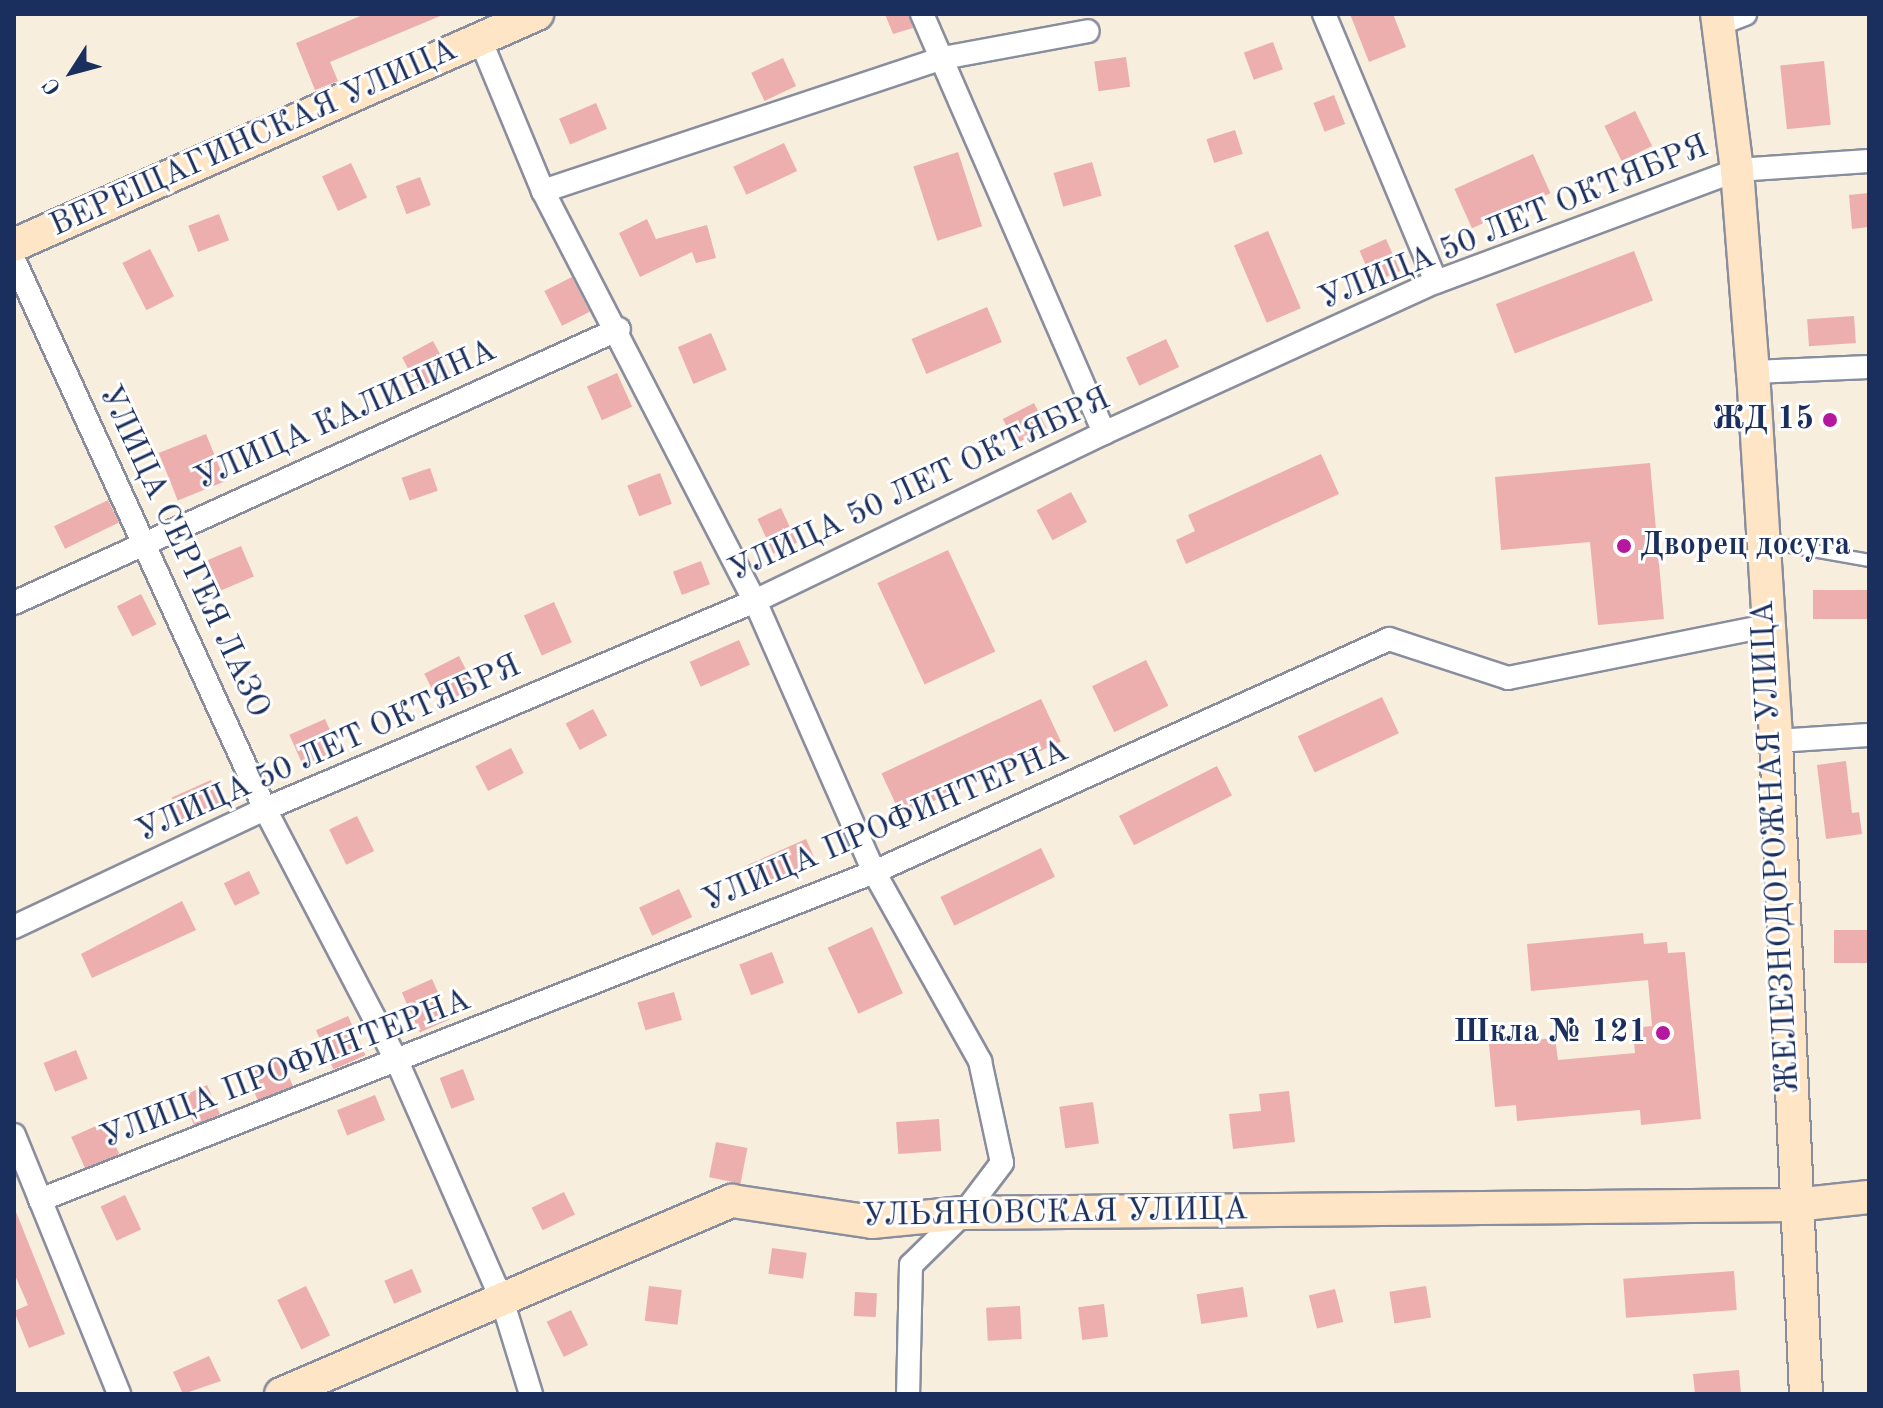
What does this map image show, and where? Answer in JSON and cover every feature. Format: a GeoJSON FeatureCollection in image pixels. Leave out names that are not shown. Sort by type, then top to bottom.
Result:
{"type":"FeatureCollection","features":[{"type":"Feature","properties":{"kind":"street","name":"ВЕРЕЩАГИНСКАЯ УЛИЦА"},"geometry":{"type":"LineString","coordinates":[[14,245],[537,14]]}},
{"type":"Feature","properties":{"kind":"street"},"geometry":{"type":"LineString","coordinates":[[922,14],[1104,433]]}},
{"type":"Feature","properties":{"kind":"street"},"geometry":{"type":"LineString","coordinates":[[1324,14],[1436,282]]}},
{"type":"Feature","properties":{"kind":"street","name":"ЖЕЛЕЗНОДОРОЖНАЯ УЛИЦА"},"geometry":{"type":"LineString","coordinates":[[1727,17],[1753,372],[1765,626],[1776,741],[1806,1394]]}},
{"type":"Feature","properties":{"kind":"street"},"geometry":{"type":"LineString","coordinates":[[543,191],[943,58],[1088,31]]}},
{"type":"Feature","properties":{"kind":"street"},"geometry":{"type":"LineString","coordinates":[[480,39],[543,191],[619,329],[755,601],[874,872],[980,1061],[1002,1163],[964,1213],[911,1265],[908,1394]]}},
{"type":"Feature","properties":{"kind":"street","name":"УЛИЦА 50 ЛЕТ ОКТЯБРЯ"},"geometry":{"type":"LineString","coordinates":[[14,927],[265,809],[755,601],[1104,433],[1436,282],[1737,170],[1869,161]]}},
{"type":"Feature","properties":{"kind":"street","name":"УЛИЦА СЕРГЕЯ ЛАЗО"},"geometry":{"type":"LineString","coordinates":[[14,260],[265,809],[397,1061],[503,1303],[531,1394]]}},
{"type":"Feature","properties":{"kind":"street","name":"УЛИЦА КАЛИНИНА"},"geometry":{"type":"LineString","coordinates":[[14,603],[619,329]]}},
{"type":"Feature","properties":{"kind":"street"},"geometry":{"type":"LineString","coordinates":[[1753,372],[1869,367]]}},
{"type":"Feature","properties":{"kind":"street","name":"УЛИЦА ПРОФИНТЕРНА"},"geometry":{"type":"LineString","coordinates":[[40,1200],[874,872],[1389,639],[1508,678],[1765,626]]}},
{"type":"Feature","properties":{"kind":"street"},"geometry":{"type":"LineString","coordinates":[[1776,741],[1869,735]]}},
{"type":"Feature","properties":{"kind":"street"},"geometry":{"type":"LineString","coordinates":[[14,1135],[119,1394]]}},
{"type":"Feature","properties":{"kind":"street","name":"УЛЬЯНОВСКАЯ УЛИЦА"},"geometry":{"type":"LineString","coordinates":[[281,1394],[503,1303],[732,1201],[872,1222],[964,1213],[1795,1205],[1869,1197]]}},
{"type":"Feature","properties":{"kind":"lane"},"geometry":{"type":"LineString","coordinates":[[1761,541],[1869,560]]}},
{"type":"Feature","properties":{"kind":"building"},"geometry":{"type":"Polygon","coordinates":[[[365,14],[445,14],[330,62],[338,81],[315,90],[296,43],[365,14]]]}},
{"type":"Feature","properties":{"kind":"building"},"geometry":{"type":"Polygon","coordinates":[[[885,14],[908,14],[913,28],[893,34],[885,14]]]}},
{"type":"Feature","properties":{"kind":"building"},"geometry":{"type":"Polygon","coordinates":[[[1350,14],[1393,14],[1406,47],[1369,62],[1350,14]]]}},
{"type":"Feature","properties":{"kind":"building"},"geometry":{"type":"Polygon","coordinates":[[[1273,42],[1283,69],[1254,80],[1244,53],[1273,42]]]}},
{"type":"Feature","properties":{"kind":"building"},"geometry":{"type":"Polygon","coordinates":[[[1126,57],[1130,87],[1098,91],[1094,61],[1126,57]]]}},
{"type":"Feature","properties":{"kind":"building"},"geometry":{"type":"Polygon","coordinates":[[[783,58],[796,86],[764,101],[751,73],[783,58]]]}},
{"type":"Feature","properties":{"kind":"building"},"geometry":{"type":"Polygon","coordinates":[[[1824,61],[1831,125],[1787,129],[1780,66],[1824,61]]]}},
{"type":"Feature","properties":{"kind":"building"},"geometry":{"type":"Polygon","coordinates":[[[1334,95],[1345,124],[1325,132],[1313,103],[1334,95]]]}},
{"type":"Feature","properties":{"kind":"building"},"geometry":{"type":"Polygon","coordinates":[[[596,103],[607,129],[570,144],[559,119],[596,103]]]}},
{"type":"Feature","properties":{"kind":"building"},"geometry":{"type":"Polygon","coordinates":[[[1635,111],[1652,146],[1622,161],[1604,126],[1635,111]]]}},
{"type":"Feature","properties":{"kind":"building"},"geometry":{"type":"Polygon","coordinates":[[[1235,130],[1243,154],[1214,163],[1206,139],[1235,130]]]}},
{"type":"Feature","properties":{"kind":"building"},"geometry":{"type":"Polygon","coordinates":[[[784,143],[797,171],[746,195],[733,167],[784,143]]]}},
{"type":"Feature","properties":{"kind":"building"},"geometry":{"type":"Polygon","coordinates":[[[958,152],[982,226],[937,241],[913,167],[958,152]]]}},
{"type":"Feature","properties":{"kind":"building"},"geometry":{"type":"Polygon","coordinates":[[[1533,154],[1550,193],[1472,228],[1454,189],[1533,154]]]}},
{"type":"Feature","properties":{"kind":"building"},"geometry":{"type":"Polygon","coordinates":[[[1092,162],[1102,196],[1063,207],[1054,173],[1092,162]]]}},
{"type":"Feature","properties":{"kind":"building"},"geometry":{"type":"Polygon","coordinates":[[[351,163],[367,197],[338,211],[322,177],[351,163]]]}},
{"type":"Feature","properties":{"kind":"building"},"geometry":{"type":"Polygon","coordinates":[[[420,177],[431,205],[406,214],[396,186],[420,177]]]}},
{"type":"Feature","properties":{"kind":"building"},"geometry":{"type":"Polygon","coordinates":[[[1869,193],[1869,227],[1852,229],[1849,195],[1869,193]]]}},
{"type":"Feature","properties":{"kind":"building"},"geometry":{"type":"Polygon","coordinates":[[[219,214],[229,240],[198,252],[188,226],[219,214]]]}},
{"type":"Feature","properties":{"kind":"building"},"geometry":{"type":"Polygon","coordinates":[[[647,219],[656,239],[707,225],[716,258],[696,263],[692,252],[640,277],[619,233],[647,219]]]}},
{"type":"Feature","properties":{"kind":"building"},"geometry":{"type":"Polygon","coordinates":[[[1268,231],[1301,308],[1267,323],[1234,245],[1268,231]]]}},
{"type":"Feature","properties":{"kind":"building"},"geometry":{"type":"Polygon","coordinates":[[[1386,239],[1400,271],[1374,283],[1360,251],[1386,239]]]}},
{"type":"Feature","properties":{"kind":"building"},"geometry":{"type":"Polygon","coordinates":[[[150,249],[174,296],[146,310],[122,263],[150,249]]]}},
{"type":"Feature","properties":{"kind":"building"},"geometry":{"type":"Polygon","coordinates":[[[1634,251],[1653,300],[1515,354],[1496,304],[1634,251]]]}},
{"type":"Feature","properties":{"kind":"building"},"geometry":{"type":"Polygon","coordinates":[[[572,277],[590,312],[562,326],[544,291],[572,277]]]}},
{"type":"Feature","properties":{"kind":"building"},"geometry":{"type":"Polygon","coordinates":[[[987,307],[1002,342],[926,374],[912,339],[987,307]]]}},
{"type":"Feature","properties":{"kind":"building"},"geometry":{"type":"Polygon","coordinates":[[[1854,316],[1856,343],[1809,346],[1807,319],[1854,316]]]}},
{"type":"Feature","properties":{"kind":"building"},"geometry":{"type":"Polygon","coordinates":[[[711,333],[727,370],[693,384],[678,347],[711,333]]]}},
{"type":"Feature","properties":{"kind":"building"},"geometry":{"type":"Polygon","coordinates":[[[1166,339],[1179,367],[1139,386],[1126,358],[1166,339]]]}},
{"type":"Feature","properties":{"kind":"building"},"geometry":{"type":"Polygon","coordinates":[[[433,341],[451,375],[420,391],[402,357],[433,341]]]}},
{"type":"Feature","properties":{"kind":"building"},"geometry":{"type":"Polygon","coordinates":[[[617,373],[632,407],[602,420],[587,386],[617,373]]]}},
{"type":"Feature","properties":{"kind":"building"},"geometry":{"type":"Polygon","coordinates":[[[1034,403],[1047,428],[1016,444],[1003,419],[1034,403]]]}},
{"type":"Feature","properties":{"kind":"building"},"geometry":{"type":"Polygon","coordinates":[[[206,434],[225,481],[178,500],[159,453],[206,434]]]}},
{"type":"Feature","properties":{"kind":"building"},"geometry":{"type":"Polygon","coordinates":[[[1321,454],[1339,494],[1186,564],[1176,540],[1195,531],[1188,515],[1321,454]]]}},
{"type":"Feature","properties":{"kind":"building","name":"Дворец досуга"},"geometry":{"type":"Polygon","coordinates":[[[1650,463],[1664,619],[1598,625],[1590,542],[1501,550],[1495,477],[1650,463]]]}},
{"type":"Feature","properties":{"kind":"building"},"geometry":{"type":"Polygon","coordinates":[[[430,468],[438,491],[409,500],[402,478],[430,468]]]}},
{"type":"Feature","properties":{"kind":"building"},"geometry":{"type":"Polygon","coordinates":[[[660,473],[672,504],[639,516],[627,486],[660,473]]]}},
{"type":"Feature","properties":{"kind":"building"},"geometry":{"type":"Polygon","coordinates":[[[1071,492],[1087,522],[1053,540],[1037,510],[1071,492]]]}},
{"type":"Feature","properties":{"kind":"building"},"geometry":{"type":"Polygon","coordinates":[[[108,500],[119,522],[65,549],[54,526],[108,500]]]}},
{"type":"Feature","properties":{"kind":"building"},"geometry":{"type":"Polygon","coordinates":[[[781,508],[797,542],[773,553],[757,519],[781,508]]]}},
{"type":"Feature","properties":{"kind":"building"},"geometry":{"type":"Polygon","coordinates":[[[241,546],[254,576],[221,590],[208,560],[241,546]]]}},
{"type":"Feature","properties":{"kind":"building"},"geometry":{"type":"Polygon","coordinates":[[[948,550],[995,652],[925,684],[877,583],[948,550]]]}},
{"type":"Feature","properties":{"kind":"building"},"geometry":{"type":"Polygon","coordinates":[[[701,561],[710,584],[682,595],[673,572],[701,561]]]}},
{"type":"Feature","properties":{"kind":"building"},"geometry":{"type":"Polygon","coordinates":[[[1813,590],[1869,590],[1869,619],[1813,619],[1813,590]]]}},
{"type":"Feature","properties":{"kind":"building"},"geometry":{"type":"Polygon","coordinates":[[[141,594],[156,624],[132,637],[117,606],[141,594]]]}},
{"type":"Feature","properties":{"kind":"building"},"geometry":{"type":"Polygon","coordinates":[[[554,602],[572,642],[542,656],[524,615],[554,602]]]}},
{"type":"Feature","properties":{"kind":"building"},"geometry":{"type":"Polygon","coordinates":[[[739,640],[750,665],[701,687],[690,662],[739,640]]]}},
{"type":"Feature","properties":{"kind":"building"},"geometry":{"type":"Polygon","coordinates":[[[459,656],[475,687],[440,705],[424,674],[459,656]]]}},
{"type":"Feature","properties":{"kind":"building"},"geometry":{"type":"Polygon","coordinates":[[[1146,660],[1168,706],[1114,732],[1092,686],[1146,660]]]}},
{"type":"Feature","properties":{"kind":"building"},"geometry":{"type":"Polygon","coordinates":[[[1382,697],[1399,733],[1315,773],[1298,736],[1382,697]]]}},
{"type":"Feature","properties":{"kind":"building"},"geometry":{"type":"Polygon","coordinates":[[[1041,699],[1061,742],[901,816],[881,773],[1041,699]]]}},
{"type":"Feature","properties":{"kind":"building"},"geometry":{"type":"Polygon","coordinates":[[[593,709],[607,735],[580,750],[566,724],[593,709]]]}},
{"type":"Feature","properties":{"kind":"building"},"geometry":{"type":"Polygon","coordinates":[[[325,719],[339,750],[303,766],[289,735],[325,719]]]}},
{"type":"Feature","properties":{"kind":"building"},"geometry":{"type":"Polygon","coordinates":[[[511,748],[524,773],[488,791],[475,766],[511,748]]]}},
{"type":"Feature","properties":{"kind":"building"},"geometry":{"type":"Polygon","coordinates":[[[1846,761],[1852,813],[1859,812],[1862,834],[1826,839],[1817,765],[1846,761]]]}},
{"type":"Feature","properties":{"kind":"building"},"geometry":{"type":"Polygon","coordinates":[[[1217,766],[1232,795],[1134,845],[1119,816],[1217,766]]]}},
{"type":"Feature","properties":{"kind":"building"},"geometry":{"type":"Polygon","coordinates":[[[211,780],[221,802],[181,819],[172,797],[211,780]]]}},
{"type":"Feature","properties":{"kind":"building"},"geometry":{"type":"Polygon","coordinates":[[[357,816],[374,851],[346,865],[329,830],[357,816]]]}},
{"type":"Feature","properties":{"kind":"building"},"geometry":{"type":"Polygon","coordinates":[[[806,839],[817,864],[759,890],[748,865],[806,839]]]}},
{"type":"Feature","properties":{"kind":"building"},"geometry":{"type":"Polygon","coordinates":[[[1041,848],[1055,877],[954,926],[940,897],[1041,848]]]}},
{"type":"Feature","properties":{"kind":"building"},"geometry":{"type":"Polygon","coordinates":[[[249,871],[260,893],[235,906],[224,883],[249,871]]]}},
{"type":"Feature","properties":{"kind":"building"},"geometry":{"type":"Polygon","coordinates":[[[679,889],[692,917],[652,936],[639,908],[679,889]]]}},
{"type":"Feature","properties":{"kind":"building"},"geometry":{"type":"Polygon","coordinates":[[[182,901],[196,930],[92,978],[81,954],[182,901]]]}},
{"type":"Feature","properties":{"kind":"building"},"geometry":{"type":"Polygon","coordinates":[[[872,927],[903,993],[858,1014],[828,948],[872,927]]]}},
{"type":"Feature","properties":{"kind":"building"},"geometry":{"type":"Polygon","coordinates":[[[1834,930],[1869,930],[1869,963],[1834,963],[1834,930]]]}},
{"type":"Feature","properties":{"kind":"building","name":"Шкла № 121"},"geometry":{"type":"Polygon","coordinates":[[[1643,933],[1644,944],[1667,942],[1668,953],[1685,952],[1701,1119],[1641,1125],[1640,1110],[1517,1121],[1516,1105],[1495,1107],[1489,1044],[1555,1038],[1558,1060],[1635,1053],[1633,1028],[1652,1026],[1648,980],[1531,991],[1527,944],[1643,933]]]}},
{"type":"Feature","properties":{"kind":"building"},"geometry":{"type":"Polygon","coordinates":[[[772,952],[784,983],[751,995],[739,965],[772,952]]]}},
{"type":"Feature","properties":{"kind":"building"},"geometry":{"type":"Polygon","coordinates":[[[432,979],[450,1019],[420,1033],[402,992],[432,979]]]}},
{"type":"Feature","properties":{"kind":"building"},"geometry":{"type":"Polygon","coordinates":[[[674,992],[682,1020],[645,1030],[637,1002],[674,992]]]}},
{"type":"Feature","properties":{"kind":"building"},"geometry":{"type":"Polygon","coordinates":[[[348,1016],[365,1055],[334,1070],[316,1030],[348,1016]]]}},
{"type":"Feature","properties":{"kind":"building"},"geometry":{"type":"Polygon","coordinates":[[[76,1050],[88,1079],[55,1092],[44,1063],[76,1050]]]}},
{"type":"Feature","properties":{"kind":"building"},"geometry":{"type":"Polygon","coordinates":[[[281,1059],[293,1086],[258,1102],[246,1074],[281,1059]]]}},
{"type":"Feature","properties":{"kind":"building"},"geometry":{"type":"Polygon","coordinates":[[[463,1069],[475,1100],[451,1109],[440,1078],[463,1069]]]}},
{"type":"Feature","properties":{"kind":"building"},"geometry":{"type":"Polygon","coordinates":[[[207,1085],[220,1114],[194,1126],[181,1096],[207,1085]]]}},
{"type":"Feature","properties":{"kind":"building"},"geometry":{"type":"Polygon","coordinates":[[[1289,1091],[1295,1142],[1233,1149],[1229,1114],[1261,1111],[1259,1094],[1289,1091]]]}},
{"type":"Feature","properties":{"kind":"building"},"geometry":{"type":"Polygon","coordinates":[[[375,1095],[385,1120],[347,1135],[337,1110],[375,1095]]]}},
{"type":"Feature","properties":{"kind":"building"},"geometry":{"type":"Polygon","coordinates":[[[1093,1102],[1099,1144],[1065,1148],[1059,1107],[1093,1102]]]}},
{"type":"Feature","properties":{"kind":"building"},"geometry":{"type":"Polygon","coordinates":[[[939,1119],[941,1151],[898,1154],[896,1122],[939,1119]]]}},
{"type":"Feature","properties":{"kind":"building"},"geometry":{"type":"Polygon","coordinates":[[[105,1122],[119,1154],[85,1169],[71,1137],[105,1122]]]}},
{"type":"Feature","properties":{"kind":"building"},"geometry":{"type":"Polygon","coordinates":[[[716,1142],[747,1148],[741,1183],[709,1177],[716,1142]]]}},
{"type":"Feature","properties":{"kind":"building"},"geometry":{"type":"Polygon","coordinates":[[[564,1192],[575,1214],[543,1230],[532,1208],[564,1192]]]}},
{"type":"Feature","properties":{"kind":"building"},"geometry":{"type":"Polygon","coordinates":[[[125,1195],[141,1229],[117,1241],[101,1206],[125,1195]]]}},
{"type":"Feature","properties":{"kind":"building"},"geometry":{"type":"Polygon","coordinates":[[[14,1207],[65,1334],[29,1348],[14,1311],[28,1305],[14,1273],[14,1207]]]}},
{"type":"Feature","properties":{"kind":"building"},"geometry":{"type":"Polygon","coordinates":[[[772,1248],[807,1253],[803,1279],[768,1274],[772,1248]]]}},
{"type":"Feature","properties":{"kind":"building"},"geometry":{"type":"Polygon","coordinates":[[[412,1269],[422,1292],[394,1304],[384,1281],[412,1269]]]}},
{"type":"Feature","properties":{"kind":"building"},"geometry":{"type":"Polygon","coordinates":[[[1734,1271],[1737,1310],[1626,1318],[1623,1279],[1734,1271]]]}},
{"type":"Feature","properties":{"kind":"building"},"geometry":{"type":"Polygon","coordinates":[[[306,1286],[330,1335],[301,1349],[277,1300],[306,1286]]]}},
{"type":"Feature","properties":{"kind":"building"},"geometry":{"type":"Polygon","coordinates":[[[649,1286],[682,1290],[677,1325],[645,1321],[649,1286]]]}},
{"type":"Feature","properties":{"kind":"building"},"geometry":{"type":"Polygon","coordinates":[[[1426,1286],[1431,1318],[1394,1323],[1389,1292],[1426,1286]]]}},
{"type":"Feature","properties":{"kind":"building"},"geometry":{"type":"Polygon","coordinates":[[[1243,1287],[1248,1317],[1201,1324],[1197,1294],[1243,1287]]]}},
{"type":"Feature","properties":{"kind":"building"},"geometry":{"type":"Polygon","coordinates":[[[1335,1289],[1343,1322],[1317,1329],[1309,1296],[1335,1289]]]}},
{"type":"Feature","properties":{"kind":"building"},"geometry":{"type":"Polygon","coordinates":[[[855,1292],[877,1293],[876,1317],[854,1316],[855,1292]]]}},
{"type":"Feature","properties":{"kind":"building"},"geometry":{"type":"Polygon","coordinates":[[[1104,1304],[1108,1337],[1082,1340],[1078,1307],[1104,1304]]]}},
{"type":"Feature","properties":{"kind":"building"},"geometry":{"type":"Polygon","coordinates":[[[1020,1306],[1022,1339],[988,1341],[986,1308],[1020,1306]]]}},
{"type":"Feature","properties":{"kind":"building"},"geometry":{"type":"Polygon","coordinates":[[[571,1310],[588,1345],[564,1357],[547,1322],[571,1310]]]}},
{"type":"Feature","properties":{"kind":"building"},"geometry":{"type":"Polygon","coordinates":[[[209,1356],[221,1381],[183,1394],[173,1372],[209,1356]]]}},
{"type":"Feature","properties":{"kind":"building"},"geometry":{"type":"Polygon","coordinates":[[[1739,1370],[1741,1394],[1695,1394],[1693,1374],[1739,1370]]]}},
{"type":"Feature","properties":{"kind":"place","name":"ЖД 15"},"geometry":{"type":"Point","coordinates":[1830,420]}},
{"type":"Feature","properties":{"kind":"place","name":"Дворец досуга"},"geometry":{"type":"Point","coordinates":[1624,546]}},
{"type":"Feature","properties":{"kind":"place","name":"Шкла № 121"},"geometry":{"type":"Point","coordinates":[1663,1033]}}]}
